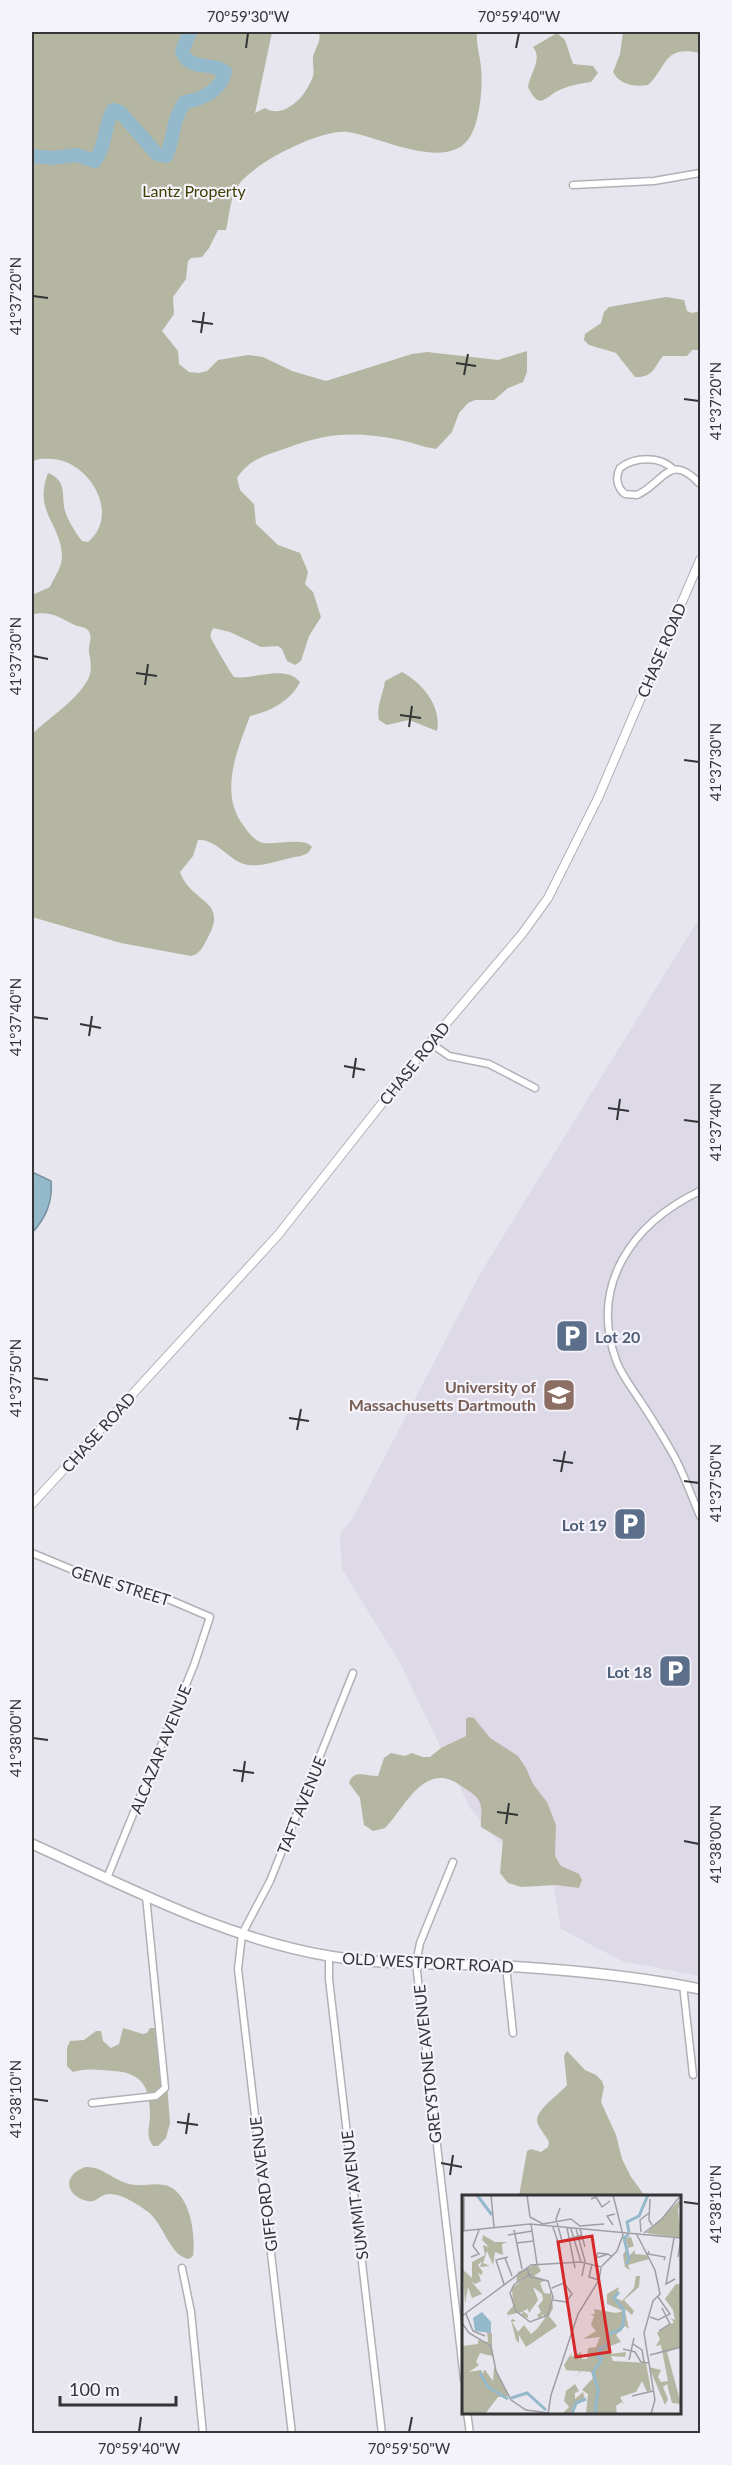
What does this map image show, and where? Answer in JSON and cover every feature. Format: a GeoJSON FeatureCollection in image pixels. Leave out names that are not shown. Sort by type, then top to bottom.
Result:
{"type":"FeatureCollection","features":[{"type":"Feature","properties":{"kind":"main road","name":"OLD WESTPORT ROAD"},"geometry":{"type":"LineString","coordinates":[[32,1844],[184,1913],[242,1934],[329,1956],[359,1960],[506,1966],[602,1974],[700,1989]]}},
{"type":"Feature","properties":{"kind":"street"},"geometry":{"type":"LineString","coordinates":[[573,185],[654,181],[700,173]]}},
{"type":"Feature","properties":{"kind":"street"},"geometry":{"type":"LineString","coordinates":[[674,470],[661,476],[638,494],[625,494],[618,485],[617,474],[620,468],[636,459],[658,462],[674,470],[685,471],[700,484]]}},
{"type":"Feature","properties":{"kind":"street","name":"CHASE ROAD"},"geometry":{"type":"LineString","coordinates":[[32,1504],[278,1235],[429,1042],[493,970],[548,898],[598,798],[700,560]]}},
{"type":"Feature","properties":{"kind":"street"},"geometry":{"type":"LineString","coordinates":[[429,1042],[449,1056],[485,1063],[535,1088]]}},
{"type":"Feature","properties":{"kind":"street"},"geometry":{"type":"LineString","coordinates":[[700,1191],[675,1204],[652,1221],[633,1240],[616,1270],[610,1293],[608,1318],[616,1361],[676,1461],[700,1514]]}},
{"type":"Feature","properties":{"kind":"street","name":"GENE STREET"},"geometry":{"type":"LineString","coordinates":[[32,1553],[85,1575],[168,1599],[210,1617]]}},
{"type":"Feature","properties":{"kind":"street","name":"ALCAZAR AVENUE"},"geometry":{"type":"LineString","coordinates":[[107,1878],[194,1665],[210,1617]]}},
{"type":"Feature","properties":{"kind":"street","name":"TAFT AVENUE"},"geometry":{"type":"LineString","coordinates":[[242,1934],[270,1881],[353,1673]]}},
{"type":"Feature","properties":{"kind":"street"},"geometry":{"type":"LineString","coordinates":[[416,1963],[420,1943],[453,1862]]}},
{"type":"Feature","properties":{"kind":"street"},"geometry":{"type":"LineString","coordinates":[[92,2103],[156,2096],[165,2088],[146,1896]]}},
{"type":"Feature","properties":{"kind":"street","name":"GIFFORD AVENUE"},"geometry":{"type":"LineString","coordinates":[[242,1934],[238,1969],[292,2433]]}},
{"type":"Feature","properties":{"kind":"street","name":"SUMMIT AVENUE"},"geometry":{"type":"LineString","coordinates":[[329,1956],[329,1978],[382,2433]]}},
{"type":"Feature","properties":{"kind":"street","name":"GREYSTONE AVENUE"},"geometry":{"type":"LineString","coordinates":[[416,1963],[462,2362]]}},
{"type":"Feature","properties":{"kind":"street"},"geometry":{"type":"LineString","coordinates":[[506,1966],[513,2033]]}},
{"type":"Feature","properties":{"kind":"street"},"geometry":{"type":"LineString","coordinates":[[683,1986],[693,2075]]}},
{"type":"Feature","properties":{"kind":"street"},"geometry":{"type":"LineString","coordinates":[[182,2268],[191,2312],[203,2433]]}},
{"type":"Feature","properties":{"kind":"street"},"geometry":{"type":"LineString","coordinates":[[467,2414],[470,2433]]}},
{"type":"Feature","properties":{"kind":"shaded area","name":"University of Massachusetts Dartmouth"},"geometry":{"type":"Polygon","coordinates":[[[700,917],[700,1976],[622,1961],[561,1929],[552,1877],[499,1842],[470,1808],[400,1663],[342,1569],[340,1534],[354,1516],[480,1274],[700,917]]]}},
{"type":"Feature","properties":{"kind":"green space","name":"Lantz Property"},"geometry":{"type":"Polygon","coordinates":[[[32,32],[272,32],[255,113],[265,108],[280,111],[287,108],[306,91],[313,76],[313,56],[319,41],[319,32],[477,32],[482,75],[480,102],[474,129],[461,146],[447,152],[412,150],[347,132],[320,136],[303,142],[269,160],[243,180],[236,189],[226,230],[218,230],[202,257],[191,258],[188,261],[186,279],[173,297],[174,314],[162,331],[178,351],[179,364],[189,372],[207,371],[218,360],[248,355],[263,357],[292,371],[326,381],[412,354],[427,352],[498,360],[527,351],[527,372],[523,382],[508,388],[494,400],[475,400],[468,403],[459,413],[452,432],[436,449],[380,436],[353,434],[327,436],[259,458],[247,466],[237,478],[240,490],[254,504],[256,524],[278,545],[300,553],[308,572],[305,584],[313,592],[321,617],[309,636],[301,661],[295,665],[287,661],[282,649],[278,646],[261,647],[230,632],[213,628],[211,638],[234,677],[278,673],[294,677],[300,682],[291,695],[279,705],[250,716],[236,757],[231,785],[232,799],[243,825],[257,840],[263,843],[303,842],[312,847],[308,853],[301,856],[262,865],[249,865],[236,860],[205,840],[198,840],[193,856],[180,872],[185,882],[206,903],[214,916],[213,926],[204,945],[199,952],[191,956],[121,943],[32,917],[32,734],[81,690],[90,675],[91,668],[88,630],[50,614],[32,614],[32,595],[50,587],[62,560],[60,545],[44,498],[44,486],[48,473],[59,480],[66,514],[82,541],[88,542],[97,531],[102,518],[97,491],[78,469],[66,462],[40,459],[34,461],[32,473],[32,32]]]}},
{"type":"Feature","properties":{"kind":"green space"},"geometry":{"type":"Polygon","coordinates":[[[623,32],[700,32],[700,53],[679,52],[668,59],[648,85],[628,84],[619,80],[613,72],[620,54],[623,32]]]}},
{"type":"Feature","properties":{"kind":"green space"},"geometry":{"type":"Polygon","coordinates":[[[557,33],[565,40],[573,64],[593,66],[598,73],[591,82],[565,88],[540,101],[532,95],[528,87],[537,56],[533,47],[557,33]]]}},
{"type":"Feature","properties":{"kind":"green space"},"geometry":{"type":"Polygon","coordinates":[[[666,297],[684,300],[687,311],[692,313],[700,311],[700,350],[692,350],[687,356],[663,356],[649,374],[635,377],[616,353],[589,345],[584,340],[585,334],[601,323],[604,312],[609,307],[666,297]]]}},
{"type":"Feature","properties":{"kind":"green space"},"geometry":{"type":"Polygon","coordinates":[[[402,672],[417,682],[429,696],[436,713],[437,731],[409,720],[387,725],[379,720],[379,705],[385,681],[402,672]]]}},
{"type":"Feature","properties":{"kind":"green space"},"geometry":{"type":"Polygon","coordinates":[[[474,1718],[490,1738],[518,1756],[526,1768],[533,1784],[547,1802],[556,1825],[555,1856],[561,1866],[579,1874],[582,1880],[579,1888],[556,1885],[521,1887],[508,1883],[500,1873],[503,1840],[481,1827],[479,1800],[460,1785],[447,1779],[436,1778],[426,1782],[416,1790],[385,1828],[373,1831],[364,1825],[360,1798],[349,1783],[351,1779],[360,1774],[378,1776],[384,1758],[391,1753],[405,1756],[412,1753],[430,1757],[441,1748],[466,1736],[466,1719],[474,1718]]]}},
{"type":"Feature","properties":{"kind":"green space"},"geometry":{"type":"Polygon","coordinates":[[[123,2028],[143,2034],[147,2033],[150,2028],[155,2028],[162,2042],[170,2123],[166,2138],[158,2146],[153,2146],[149,2138],[150,2105],[146,2090],[138,2079],[124,2072],[88,2070],[73,2072],[67,2066],[67,2048],[70,2041],[84,2040],[96,2031],[101,2031],[103,2041],[111,2048],[119,2044],[123,2028]]]}},
{"type":"Feature","properties":{"kind":"green space"},"geometry":{"type":"Polygon","coordinates":[[[567,2051],[585,2070],[602,2081],[604,2087],[601,2102],[616,2135],[622,2159],[631,2177],[644,2195],[519,2195],[527,2151],[531,2149],[541,2152],[548,2147],[549,2142],[537,2121],[545,2106],[567,2085],[564,2056],[567,2051]]]}},
{"type":"Feature","properties":{"kind":"green space"},"geometry":{"type":"Polygon","coordinates":[[[85,2167],[100,2170],[129,2184],[159,2184],[173,2189],[180,2195],[189,2214],[192,2225],[193,2256],[189,2259],[182,2257],[172,2246],[153,2216],[127,2198],[109,2194],[90,2201],[74,2194],[69,2185],[70,2180],[73,2175],[85,2167]]]}},
{"type":"Feature","properties":{"kind":"water"},"geometry":{"type":"Polygon","coordinates":[[[32,1172],[51,1181],[51,1196],[48,1209],[32,1233],[32,1172]]]}},
{"type":"Feature","properties":{"kind":"waterway"},"geometry":{"type":"LineString","coordinates":[[32,156],[52,158],[76,155],[95,161],[113,110],[120,112],[157,154],[166,156],[178,115],[185,102],[210,93],[223,79],[225,72],[195,64],[185,57],[182,51],[190,32]]}},
{"type":"Feature","properties":{"kind":"place","name":"Lot 20"},"geometry":{"type":"Point","coordinates":[572,1336]}},
{"type":"Feature","properties":{"kind":"place","name":"University of Massachusetts Dartmouth"},"geometry":{"type":"Point","coordinates":[559,1395]}},
{"type":"Feature","properties":{"kind":"place","name":"Lot 19"},"geometry":{"type":"Point","coordinates":[630,1524]}},
{"type":"Feature","properties":{"kind":"place","name":"Lot 18"},"geometry":{"type":"Point","coordinates":[675,1671]}}]}
